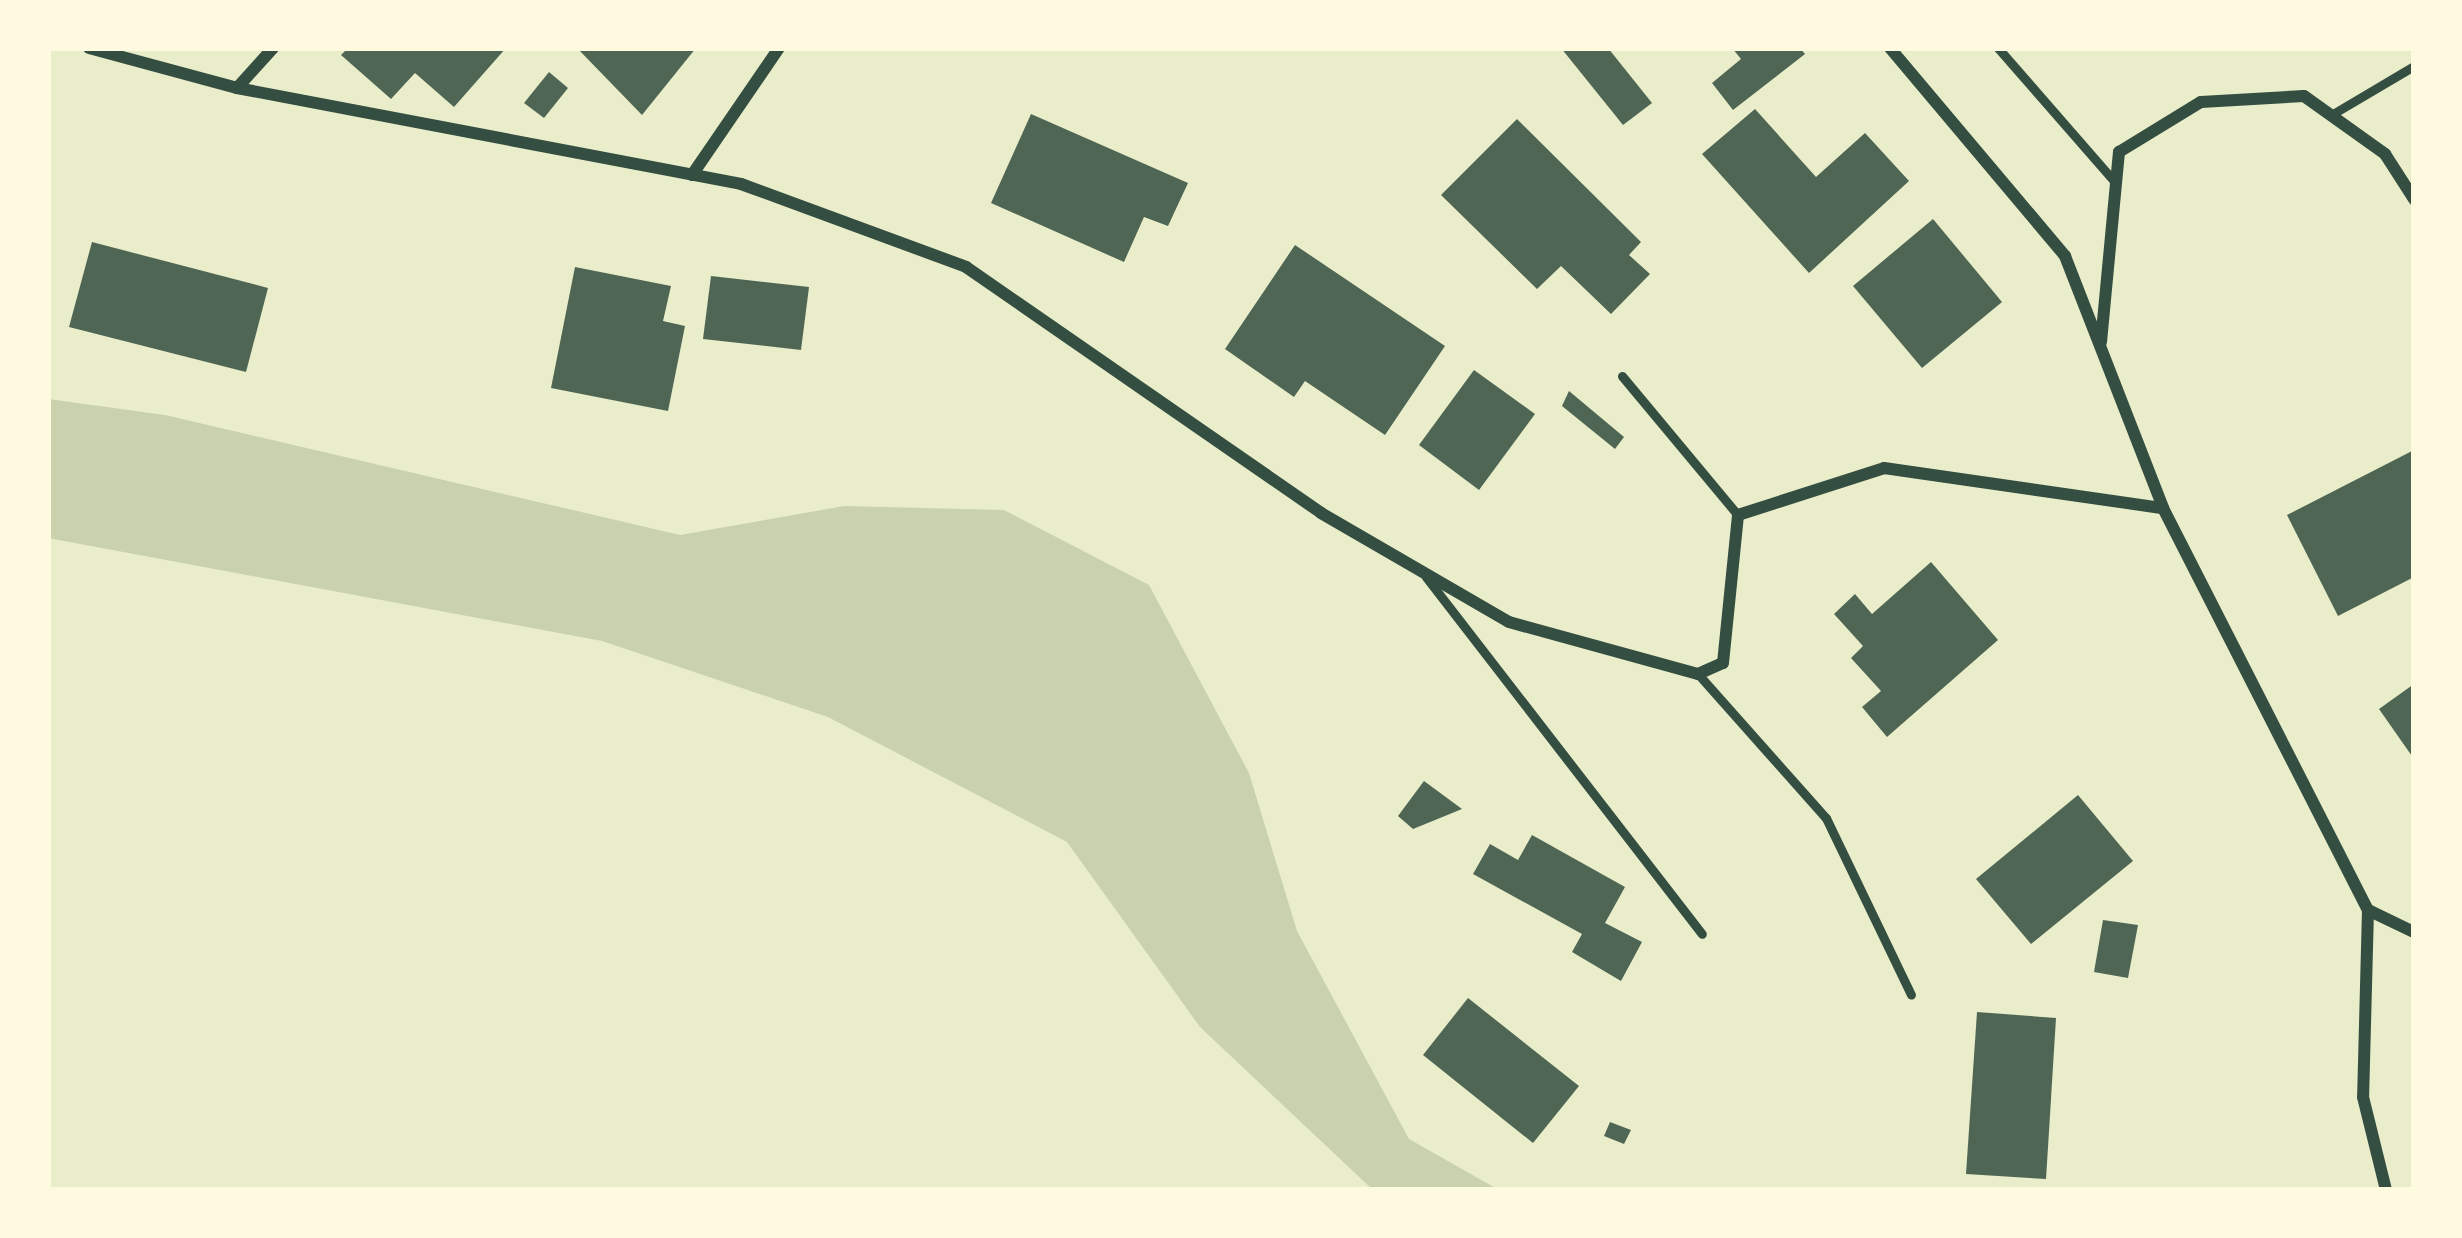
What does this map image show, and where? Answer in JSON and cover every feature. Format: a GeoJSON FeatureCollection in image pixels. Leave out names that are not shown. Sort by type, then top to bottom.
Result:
{"type":"FeatureCollection","features":[{"type":"Feature","properties":{"kind":"street"},"geometry":{"type":"LineString","coordinates":[[89,48],[237,88],[692,175],[966,267],[1421,570],[1509,622],[1698,674],[1723,663],[1738,515],[1884,468],[2163,508]]}},
{"type":"Feature","properties":{"kind":"street"},"geometry":{"type":"LineString","coordinates":[[237,88],[273,48]]}},
{"type":"Feature","properties":{"kind":"street"},"geometry":{"type":"LineString","coordinates":[[692,175],[779,48]]}},
{"type":"Feature","properties":{"kind":"street"},"geometry":{"type":"LineString","coordinates":[[1890,48],[2065,256],[2163,508],[2368,910],[2363,1097],[2386,1190]]}},
{"type":"Feature","properties":{"kind":"street"},"geometry":{"type":"LineString","coordinates":[[2101,349],[2119,152],[2201,102],[2305,96],[2385,154],[2414,199]]}},
{"type":"Feature","properties":{"kind":"street"},"geometry":{"type":"LineString","coordinates":[[2368,910],[2414,932]]}},
{"type":"Feature","properties":{"kind":"lane"},"geometry":{"type":"LineString","coordinates":[[1998,48],[2114,181]]}},
{"type":"Feature","properties":{"kind":"lane"},"geometry":{"type":"LineString","coordinates":[[2330,115],[2414,67]]}},
{"type":"Feature","properties":{"kind":"lane"},"geometry":{"type":"LineString","coordinates":[[1622,376],[1738,515]]}},
{"type":"Feature","properties":{"kind":"lane"},"geometry":{"type":"LineString","coordinates":[[1421,570],[1702,934]]}},
{"type":"Feature","properties":{"kind":"lane"},"geometry":{"type":"LineString","coordinates":[[1698,674],[1826,818],[1911,995]]}},
{"type":"Feature","properties":{"kind":"green space"},"geometry":{"type":"Polygon","coordinates":[[[48,399],[165,415],[680,535],[844,506],[1004,510],[1149,585],[1249,773],[1297,931],[1409,1139],[1499,1190],[1373,1190],[1200,1027],[1067,842],[828,717],[602,641],[48,538],[48,399]]]}},
{"type":"Feature","properties":{"kind":"building"},"geometry":{"type":"Polygon","coordinates":[[[348,48],[506,48],[454,107],[415,73],[391,99],[341,55],[348,48]]]}},
{"type":"Feature","properties":{"kind":"building"},"geometry":{"type":"Polygon","coordinates":[[[577,48],[696,48],[642,115],[577,48]]]}},
{"type":"Feature","properties":{"kind":"building"},"geometry":{"type":"Polygon","coordinates":[[[1561,48],[1608,48],[1652,103],[1623,125],[1561,48]]]}},
{"type":"Feature","properties":{"kind":"building"},"geometry":{"type":"Polygon","coordinates":[[[1732,48],[1800,48],[1805,54],[1733,110],[1712,83],[1741,59],[1732,48]]]}},
{"type":"Feature","properties":{"kind":"building"},"geometry":{"type":"Polygon","coordinates":[[[549,72],[568,88],[544,118],[524,103],[549,72]]]}},
{"type":"Feature","properties":{"kind":"building"},"geometry":{"type":"Polygon","coordinates":[[[1755,109],[1816,177],[1865,133],[1909,181],[1809,273],[1702,154],[1755,109]]]}},
{"type":"Feature","properties":{"kind":"building"},"geometry":{"type":"Polygon","coordinates":[[[1031,114],[1188,183],[1168,226],[1144,217],[1124,262],[991,203],[1031,114]]]}},
{"type":"Feature","properties":{"kind":"building"},"geometry":{"type":"Polygon","coordinates":[[[1517,119],[1641,242],[1629,255],[1650,274],[1611,314],[1561,266],[1537,289],[1441,195],[1517,119]]]}},
{"type":"Feature","properties":{"kind":"building"},"geometry":{"type":"Polygon","coordinates":[[[1933,219],[2002,302],[1922,368],[1853,286],[1933,219]]]}},
{"type":"Feature","properties":{"kind":"building"},"geometry":{"type":"Polygon","coordinates":[[[92,242],[268,288],[246,372],[69,327],[92,242]]]}},
{"type":"Feature","properties":{"kind":"building"},"geometry":{"type":"Polygon","coordinates":[[[1295,245],[1445,346],[1385,435],[1305,381],[1294,397],[1225,349],[1295,245]]]}},
{"type":"Feature","properties":{"kind":"building"},"geometry":{"type":"Polygon","coordinates":[[[575,267],[671,286],[663,321],[685,326],[668,411],[551,388],[575,267]]]}},
{"type":"Feature","properties":{"kind":"building"},"geometry":{"type":"Polygon","coordinates":[[[711,276],[809,287],[801,350],[703,339],[711,276]]]}},
{"type":"Feature","properties":{"kind":"building"},"geometry":{"type":"Polygon","coordinates":[[[1474,370],[1535,414],[1479,490],[1419,445],[1474,370]]]}},
{"type":"Feature","properties":{"kind":"building"},"geometry":{"type":"Polygon","coordinates":[[[1569,391],[1624,437],[1615,449],[1562,406],[1569,391]]]}},
{"type":"Feature","properties":{"kind":"building"},"geometry":{"type":"Polygon","coordinates":[[[2414,450],[2414,577],[2338,616],[2287,515],[2414,450]]]}},
{"type":"Feature","properties":{"kind":"building"},"geometry":{"type":"Polygon","coordinates":[[[1931,562],[1998,640],[1887,737],[1862,707],[1881,691],[1851,658],[1863,646],[1834,614],[1855,594],[1872,614],[1931,562]]]}},
{"type":"Feature","properties":{"kind":"building"},"geometry":{"type":"Polygon","coordinates":[[[2414,684],[2414,759],[2379,709],[2414,684]]]}},
{"type":"Feature","properties":{"kind":"building"},"geometry":{"type":"Polygon","coordinates":[[[1424,781],[1462,809],[1413,829],[1398,816],[1424,781]]]}},
{"type":"Feature","properties":{"kind":"building"},"geometry":{"type":"Polygon","coordinates":[[[2078,795],[2133,861],[2031,944],[1976,879],[2078,795]]]}},
{"type":"Feature","properties":{"kind":"building"},"geometry":{"type":"Polygon","coordinates":[[[1532,835],[1625,887],[1605,923],[1642,942],[1621,981],[1572,952],[1582,934],[1473,874],[1490,844],[1518,860],[1532,835]]]}},
{"type":"Feature","properties":{"kind":"building"},"geometry":{"type":"Polygon","coordinates":[[[2103,920],[2138,925],[2128,978],[2094,972],[2103,920]]]}},
{"type":"Feature","properties":{"kind":"building"},"geometry":{"type":"Polygon","coordinates":[[[1468,998],[1579,1086],[1533,1143],[1423,1055],[1468,998]]]}},
{"type":"Feature","properties":{"kind":"building"},"geometry":{"type":"Polygon","coordinates":[[[1977,1012],[2056,1018],[2046,1179],[1966,1174],[1977,1012]]]}},
{"type":"Feature","properties":{"kind":"building"},"geometry":{"type":"Polygon","coordinates":[[[1610,1122],[1631,1130],[1624,1144],[1604,1136],[1610,1122]]]}}]}
